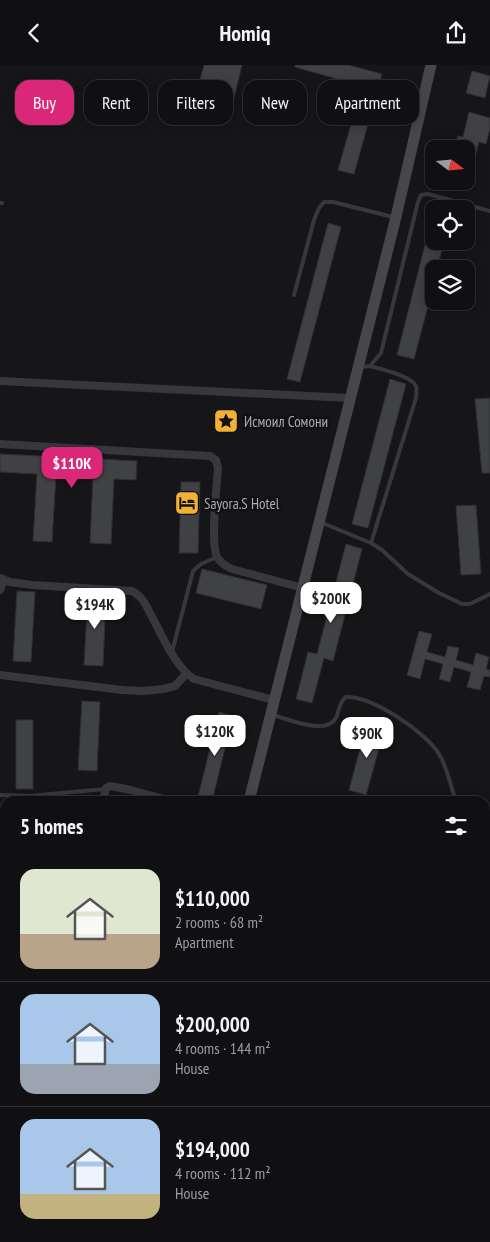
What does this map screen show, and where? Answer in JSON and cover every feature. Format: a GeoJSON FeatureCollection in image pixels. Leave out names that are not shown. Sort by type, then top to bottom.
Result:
{"type":"FeatureCollection","features":[{"type":"Feature","properties":{"kind":"main road"},"geometry":{"type":"LineString","coordinates":[[250,796],[396,217],[431,65]]}},
{"type":"Feature","properties":{"kind":"street"},"geometry":{"type":"LineString","coordinates":[[0,381],[350,398]]}},
{"type":"Feature","properties":{"kind":"street"},"geometry":{"type":"LineString","coordinates":[[0,444],[210,456],[216,460],[218,468],[214,533],[217,557],[225,566],[232,569],[302,588]]}},
{"type":"Feature","properties":{"kind":"street"},"geometry":{"type":"LineString","coordinates":[[0,590],[2,579],[32,585],[132,591],[138,594],[144,602],[172,653],[186,674],[194,679],[274,699]]}},
{"type":"Feature","properties":{"kind":"street"},"geometry":{"type":"LineString","coordinates":[[0,675],[144,691],[175,686],[186,674]]}},
{"type":"Feature","properties":{"kind":"street"},"geometry":{"type":"LineString","coordinates":[[104,796],[106,788],[110,785],[153,796]]}},
{"type":"Feature","properties":{"kind":"lane"},"geometry":{"type":"LineString","coordinates":[[370,366],[381,353],[421,195],[428,194],[490,211]]}},
{"type":"Feature","properties":{"kind":"lane"},"geometry":{"type":"LineString","coordinates":[[294,295],[314,220],[324,202],[333,202],[396,217]]}},
{"type":"Feature","properties":{"kind":"lane"},"geometry":{"type":"LineString","coordinates":[[358,367],[370,366],[402,376],[412,381],[416,387],[416,398],[370,543]]}},
{"type":"Feature","properties":{"kind":"lane"},"geometry":{"type":"LineString","coordinates":[[320,522],[370,543],[382,550],[408,574],[439,593],[462,604],[470,604],[490,594]]}},
{"type":"Feature","properties":{"kind":"lane"},"geometry":{"type":"LineString","coordinates":[[172,653],[192,571],[201,563],[217,557]]}},
{"type":"Feature","properties":{"kind":"lane"},"geometry":{"type":"LineString","coordinates":[[271,714],[323,727],[330,725],[335,719],[342,700],[346,697],[362,699],[407,723],[438,753],[453,796]]}},
{"type":"Feature","properties":{"kind":"lane"},"geometry":{"type":"LineString","coordinates":[[0,795],[29,796],[106,788]]}},
{"type":"Feature","properties":{"kind":"building"},"geometry":{"type":"Polygon","coordinates":[[[204,65],[242,65],[234,98],[233,80],[200,80],[204,65]]]}},
{"type":"Feature","properties":{"kind":"building"},"geometry":{"type":"Polygon","coordinates":[[[295,65],[348,65],[382,74],[380,80],[341,80],[295,67],[295,65]]]}},
{"type":"Feature","properties":{"kind":"building"},"geometry":{"type":"Polygon","coordinates":[[[472,71],[490,76],[485,98],[466,93],[472,71]]]}},
{"type":"Feature","properties":{"kind":"building"},"geometry":{"type":"Polygon","coordinates":[[[469,112],[490,118],[490,128],[486,144],[479,142],[475,157],[475,140],[457,140],[458,136],[463,137],[469,112]]]}},
{"type":"Feature","properties":{"kind":"building"},"geometry":{"type":"Polygon","coordinates":[[[351,125],[368,125],[354,174],[338,170],[351,125]]]}},
{"type":"Feature","properties":{"kind":"building"},"geometry":{"type":"Polygon","coordinates":[[[328,223],[341,227],[300,382],[287,379],[328,223]]]}},
{"type":"Feature","properties":{"kind":"building"},"geometry":{"type":"Polygon","coordinates":[[[425,245],[425,250],[442,250],[439,260],[425,260],[425,310],[427,310],[414,359],[397,355],[425,245]]]}},
{"type":"Feature","properties":{"kind":"building"},"geometry":{"type":"Polygon","coordinates":[[[390,379],[406,384],[368,528],[352,524],[390,379]]]}},
{"type":"Feature","properties":{"kind":"building"},"geometry":{"type":"Polygon","coordinates":[[[490,398],[490,473],[482,473],[475,399],[490,398]]]}},
{"type":"Feature","properties":{"kind":"building"},"geometry":{"type":"Polygon","coordinates":[[[0,454],[137,461],[136,480],[114,479],[111,544],[90,543],[93,477],[56,475],[52,542],[33,541],[37,474],[0,472],[0,454]]]}},
{"type":"Feature","properties":{"kind":"building"},"geometry":{"type":"Polygon","coordinates":[[[181,482],[200,482],[198,553],[179,553],[181,482]]]}},
{"type":"Feature","properties":{"kind":"building"},"geometry":{"type":"Polygon","coordinates":[[[476,505],[481,574],[461,575],[456,506],[476,505]]]}},
{"type":"Feature","properties":{"kind":"building"},"geometry":{"type":"Polygon","coordinates":[[[346,544],[362,549],[333,661],[324,658],[312,703],[296,699],[308,652],[317,654],[346,544]]]}},
{"type":"Feature","properties":{"kind":"building"},"geometry":{"type":"Polygon","coordinates":[[[202,569],[267,585],[261,609],[196,593],[202,569]]]}},
{"type":"Feature","properties":{"kind":"building"},"geometry":{"type":"Polygon","coordinates":[[[17,591],[35,592],[31,662],[13,661],[17,591]]]}},
{"type":"Feature","properties":{"kind":"building"},"geometry":{"type":"Polygon","coordinates":[[[88,594],[106,595],[103,666],[84,665],[88,594]]]}},
{"type":"Feature","properties":{"kind":"building"},"geometry":{"type":"Polygon","coordinates":[[[419,631],[432,634],[427,652],[445,657],[448,646],[459,648],[456,660],[473,665],[476,653],[489,657],[486,669],[490,670],[490,677],[484,676],[480,690],[467,687],[471,672],[454,667],[450,682],[439,679],[443,664],[425,659],[420,679],[407,675],[419,631]]]}},
{"type":"Feature","properties":{"kind":"building"},"geometry":{"type":"Polygon","coordinates":[[[82,701],[100,702],[97,771],[78,770],[82,701]]]}},
{"type":"Feature","properties":{"kind":"building"},"geometry":{"type":"Polygon","coordinates":[[[219,712],[233,716],[213,796],[198,796],[219,712]]]}},
{"type":"Feature","properties":{"kind":"building"},"geometry":{"type":"Polygon","coordinates":[[[16,720],[33,720],[33,789],[16,789],[16,720]]]}},
{"type":"Feature","properties":{"kind":"building"},"geometry":{"type":"Polygon","coordinates":[[[367,723],[385,727],[366,795],[349,790],[367,723]]]}},
{"type":"Feature","properties":{"kind":"place","name":"Исмоил Сомони"},"geometry":{"type":"Point","coordinates":[226,421]}},
{"type":"Feature","properties":{"kind":"place","name":"Sayora.S Hotel"},"geometry":{"type":"Point","coordinates":[187,503]}}]}
